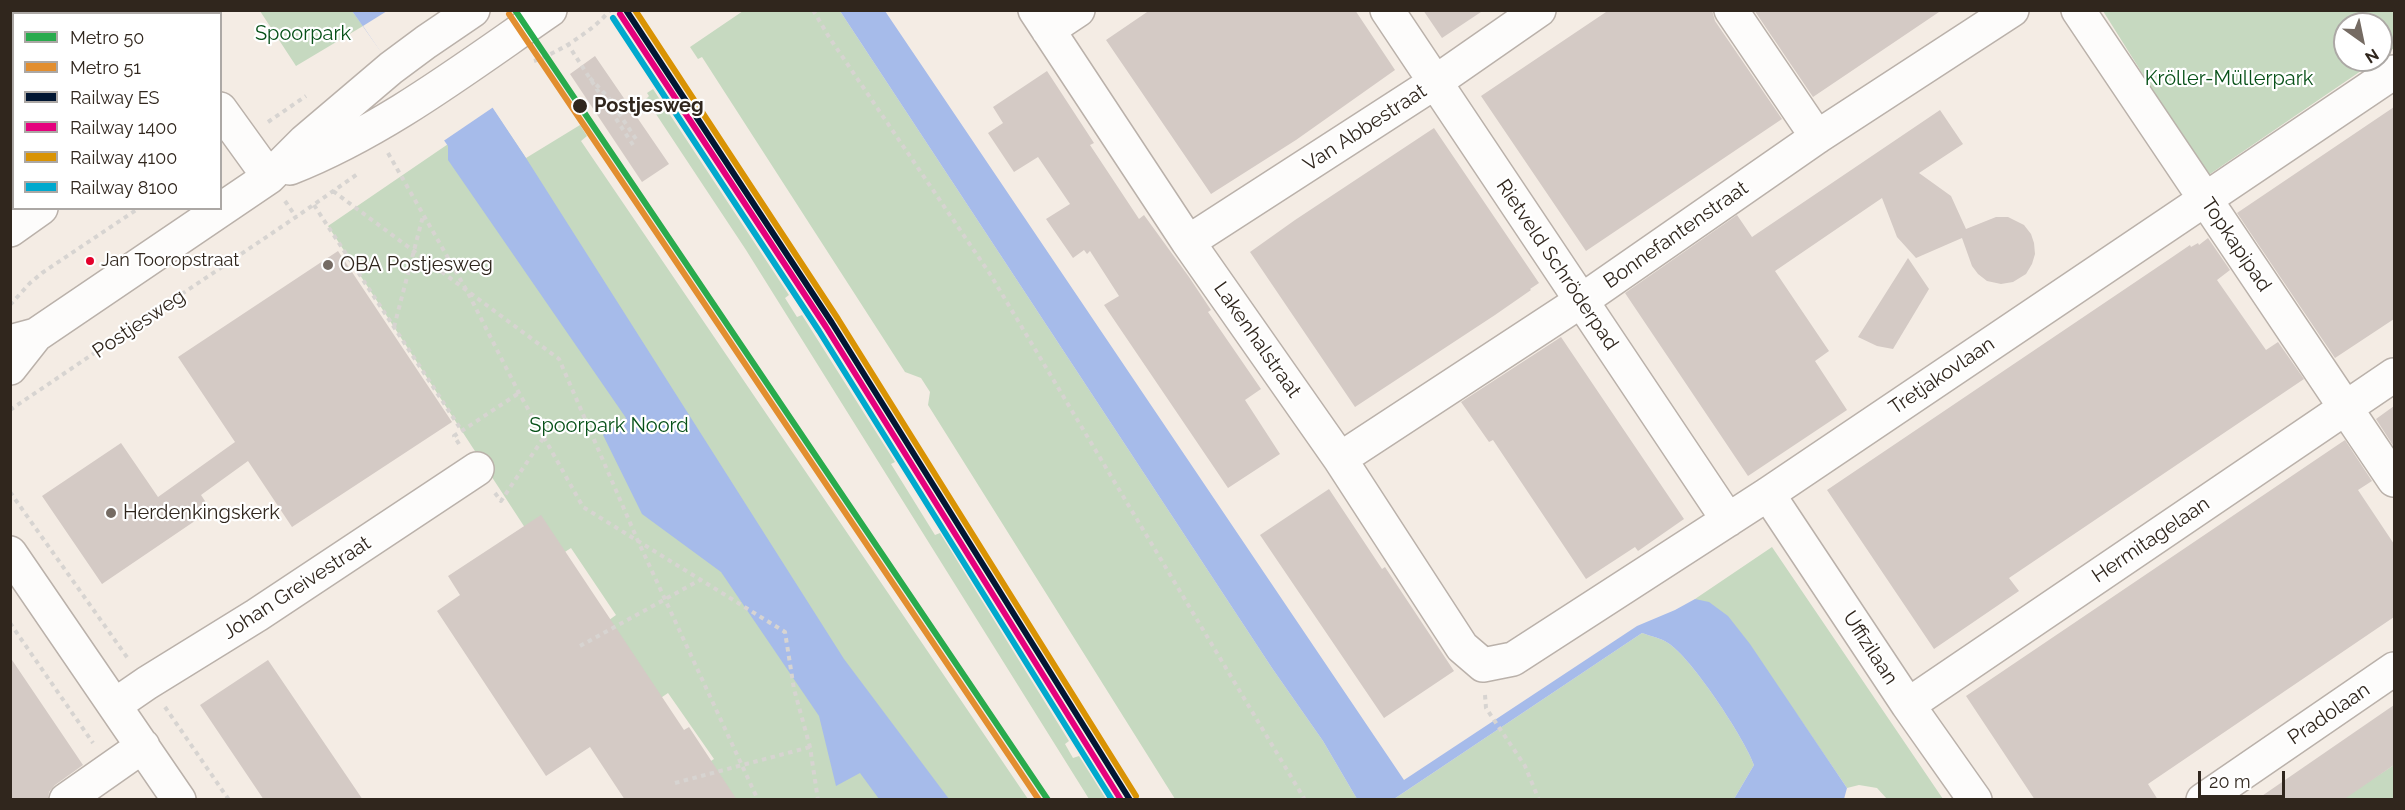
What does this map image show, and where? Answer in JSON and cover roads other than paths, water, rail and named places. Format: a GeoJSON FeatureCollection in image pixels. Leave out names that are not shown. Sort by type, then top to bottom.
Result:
{"type":"FeatureCollection","features":[{"type":"Feature","properties":{"kind":"street"},"geometry":{"type":"LineString","coordinates":[[222,208],[269,177],[320,157],[414,103],[550,10]]}},
{"type":"Feature","properties":{"kind":"street"},"geometry":{"type":"LineString","coordinates":[[1042,20],[1078,10]]}},
{"type":"Feature","properties":{"kind":"street","name":"Rietveld Schröderpad"},"geometry":{"type":"LineString","coordinates":[[1387,10],[1728,520]]}},
{"type":"Feature","properties":{"kind":"street","name":"Van Abbestraat"},"geometry":{"type":"LineString","coordinates":[[1188,242],[1434,82],[1539,10]]}},
{"type":"Feature","properties":{"kind":"street"},"geometry":{"type":"LineString","coordinates":[[1731,10],[1817,138]]}},
{"type":"Feature","properties":{"kind":"street","name":"Bonnefantenstraat"},"geometry":{"type":"LineString","coordinates":[[1340,459],[1581,301],[1817,138],[2012,10]]}},
{"type":"Feature","properties":{"kind":"street","name":"Topkapipad"},"geometry":{"type":"LineString","coordinates":[[2078,10],[2394,480]]}},
{"type":"Feature","properties":{"kind":"street"},"geometry":{"type":"LineString","coordinates":[[269,177],[305,141],[391,68],[462,18]]}},
{"type":"Feature","properties":{"kind":"street","name":"Lakenhalstraat"},"geometry":{"type":"LineString","coordinates":[[1042,20],[1188,242],[1340,459],[1462,646],[1483,665]]}},
{"type":"Feature","properties":{"kind":"street","name":"Tretjakovlaan"},"geometry":{"type":"LineString","coordinates":[[1483,665],[1513,658],[1768,494],[2394,72]]}},
{"type":"Feature","properties":{"kind":"street"},"geometry":{"type":"LineString","coordinates":[[222,112],[269,177]]}},
{"type":"Feature","properties":{"kind":"street"},"geometry":{"type":"LineString","coordinates":[[10,230],[38,210]]}},
{"type":"Feature","properties":{"kind":"street"},"geometry":{"type":"LineString","coordinates":[[10,368],[23,338],[219,210]]}},
{"type":"Feature","properties":{"kind":"street","name":"Hermitagelaan"},"geometry":{"type":"LineString","coordinates":[[1908,705],[2394,375]]}},
{"type":"Feature","properties":{"kind":"street","name":"Johan Greivestraat"},"geometry":{"type":"LineString","coordinates":[[115,705],[257,615],[477,470]]}},
{"type":"Feature","properties":{"kind":"street","name":"Uffizilaan"},"geometry":{"type":"LineString","coordinates":[[1768,494],[1908,705],[1975,800]]}},
{"type":"Feature","properties":{"kind":"street"},"geometry":{"type":"LineString","coordinates":[[10,553],[179,800]]}},
{"type":"Feature","properties":{"kind":"street","name":"Pradolaan"},"geometry":{"type":"LineString","coordinates":[[2203,800],[2394,669]]}},
{"type":"Feature","properties":{"kind":"street"},"geometry":{"type":"LineString","coordinates":[[66,800],[143,746]]}},
{"type":"Feature","properties":{"kind":"water"},"geometry":{"type":"Polygon","coordinates":[[[352,11],[424,11],[467,69],[526,158],[844,659],[949,799],[879,799],[860,773],[836,786],[819,716],[721,572],[642,514],[603,435],[626,418],[448,160],[448,146],[352,11]]]}},
{"type":"Feature","properties":{"kind":"water"},"geometry":{"type":"Polygon","coordinates":[[[840,11],[885,11],[1404,780],[1637,626],[1695,599],[1709,602],[1728,616],[1750,644],[1847,788],[1844,799],[1734,799],[1754,765],[1749,753],[1690,664],[1665,641],[1642,633],[1394,799],[1357,799],[1323,741],[1272,668],[840,11]]]}},
{"type":"Feature","properties":{"kind":"metro line","name":"50"},"geometry":{"type":"LineString","coordinates":[[515,10],[1048,800]]}},
{"type":"Feature","properties":{"kind":"metro line","name":"51"},"geometry":{"type":"LineString","coordinates":[[509,14],[1039,800]]}},
{"type":"Feature","properties":{"kind":"rail line","name":"ES"},"geometry":{"type":"LineString","coordinates":[[626,10],[832,323],[1130,800]]}},
{"type":"Feature","properties":{"kind":"rail line","name":"4100"},"geometry":{"type":"LineString","coordinates":[[635,10],[838,319],[1136,796]]}},
{"type":"Feature","properties":{"kind":"rail line","name":"1400"},"geometry":{"type":"LineString","coordinates":[[620,14],[826,327],[1121,800]]}},
{"type":"Feature","properties":{"kind":"rail line","name":"8100"},"geometry":{"type":"LineString","coordinates":[[613,18],[819,331],[1112,800]]}},
{"type":"Feature","properties":{"kind":"place","name":"Postjesweg"},"geometry":{"type":"Point","coordinates":[580,106]}},
{"type":"Feature","properties":{"kind":"place","name":"Jan Tooropstraat"},"geometry":{"type":"Point","coordinates":[90,261]}},
{"type":"Feature","properties":{"kind":"place","name":"OBA Postjesweg"},"geometry":{"type":"Point","coordinates":[328,265]}},
{"type":"Feature","properties":{"kind":"place","name":"Herdenkingskerk"},"geometry":{"type":"Point","coordinates":[111,513]}},
{"type":"Feature","properties":{"kind":"park label","name":"Spoorpark"},"geometry":{"type":"Point","coordinates":[303,34]}},
{"type":"Feature","properties":{"kind":"park label","name":"Kröller-Müllerpark"},"geometry":{"type":"Point","coordinates":[2229,79]}},
{"type":"Feature","properties":{"kind":"park label","name":"Spoorpark Noord"},"geometry":{"type":"Point","coordinates":[609,426]}}]}
